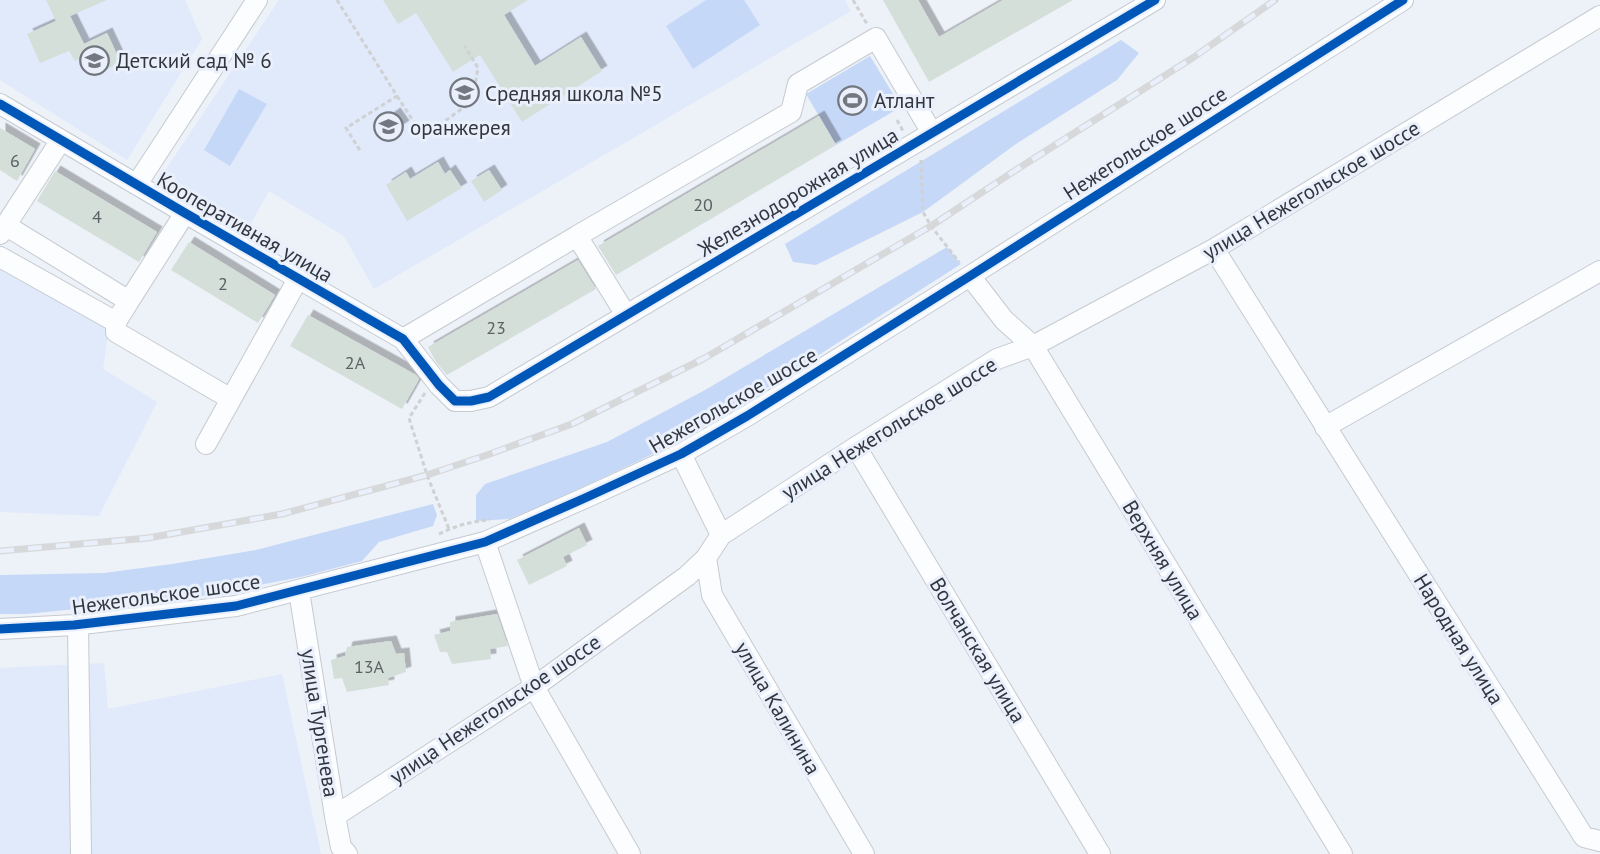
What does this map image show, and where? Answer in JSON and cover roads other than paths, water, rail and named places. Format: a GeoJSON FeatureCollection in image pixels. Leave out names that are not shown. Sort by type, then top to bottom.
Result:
{"type":"FeatureCollection","features":[{"type":"Feature","properties":{"kind":"street"},"geometry":{"type":"LineString","coordinates":[[136,184],[257,0]]}},
{"type":"Feature","properties":{"kind":"street","name":"Железнодорожная улица"},"geometry":{"type":"LineString","coordinates":[[455,401],[471,401],[489,396],[1155,0]]}},
{"type":"Feature","properties":{"kind":"street","name":"Нежегольское шоссе"},"geometry":{"type":"LineString","coordinates":[[0,629],[78,624],[236,606],[485,542],[564,508],[681,454],[747,416],[1403,0]]}},
{"type":"Feature","properties":{"kind":"street","name":"улица Нежегольское шоссе"},"geometry":{"type":"LineString","coordinates":[[335,816],[534,687],[687,576],[706,558],[721,535],[856,447],[997,359],[1033,346],[1214,249],[1600,16]]}},
{"type":"Feature","properties":{"kind":"street"},"geometry":{"type":"LineString","coordinates":[[403,339],[790,112],[798,84],[876,38],[932,133]]}},
{"type":"Feature","properties":{"kind":"street","name":"Кооперативная улица"},"geometry":{"type":"LineString","coordinates":[[0,104],[403,339],[439,386],[455,401]]}},
{"type":"Feature","properties":{"kind":"street"},"geometry":{"type":"LineString","coordinates":[[61,140],[3,230],[129,301]]}},
{"type":"Feature","properties":{"kind":"street"},"geometry":{"type":"LineString","coordinates":[[185,213],[129,301],[117,322],[116,332],[231,399]]}},
{"type":"Feature","properties":{"kind":"street"},"geometry":{"type":"LineString","coordinates":[[577,236],[626,315]]}},
{"type":"Feature","properties":{"kind":"street","name":"Народная улица"},"geometry":{"type":"LineString","coordinates":[[1214,249],[1584,837],[1600,841]]}},
{"type":"Feature","properties":{"kind":"street"},"geometry":{"type":"LineString","coordinates":[[0,257],[117,322]]}},
{"type":"Feature","properties":{"kind":"street"},"geometry":{"type":"LineString","coordinates":[[1325,427],[1600,271]]}},
{"type":"Feature","properties":{"kind":"street","name":"Верхняя улица"},"geometry":{"type":"LineString","coordinates":[[970,276],[1005,320],[1033,346],[1342,854]]}},
{"type":"Feature","properties":{"kind":"street"},"geometry":{"type":"LineString","coordinates":[[207,444],[298,279]]}},
{"type":"Feature","properties":{"kind":"street","name":"Волчанская улица"},"geometry":{"type":"LineString","coordinates":[[856,447],[1100,854]]}},
{"type":"Feature","properties":{"kind":"street"},"geometry":{"type":"LineString","coordinates":[[681,454],[721,535]]}},
{"type":"Feature","properties":{"kind":"street"},"geometry":{"type":"LineString","coordinates":[[485,542],[534,687],[630,854]]}},
{"type":"Feature","properties":{"kind":"street","name":"улица Калинина"},"geometry":{"type":"LineString","coordinates":[[706,558],[712,595],[864,854]]}},
{"type":"Feature","properties":{"kind":"street","name":"улица Тургенева"},"geometry":{"type":"LineString","coordinates":[[299,591],[335,816],[341,847],[347,854]]}},
{"type":"Feature","properties":{"kind":"street"},"geometry":{"type":"LineString","coordinates":[[78,624],[81,854]]}},
{"type":"Feature","properties":{"kind":"railway"},"geometry":{"type":"LineString","coordinates":[[0,551],[148,538],[282,514],[427,475],[572,424],[703,359],[931,226],[1194,57],[1275,0]]}},
{"type":"Feature","properties":{"kind":"place","name":"Детский сад № 6"},"geometry":{"type":"Point","coordinates":[95,60]}},
{"type":"Feature","properties":{"kind":"place","name":"Средняя школа №5"},"geometry":{"type":"Point","coordinates":[464,93]}},
{"type":"Feature","properties":{"kind":"place","name":"Атлант"},"geometry":{"type":"Point","coordinates":[853,100]}},
{"type":"Feature","properties":{"kind":"place","name":"оранжерея"},"geometry":{"type":"Point","coordinates":[389,127]}}]}
